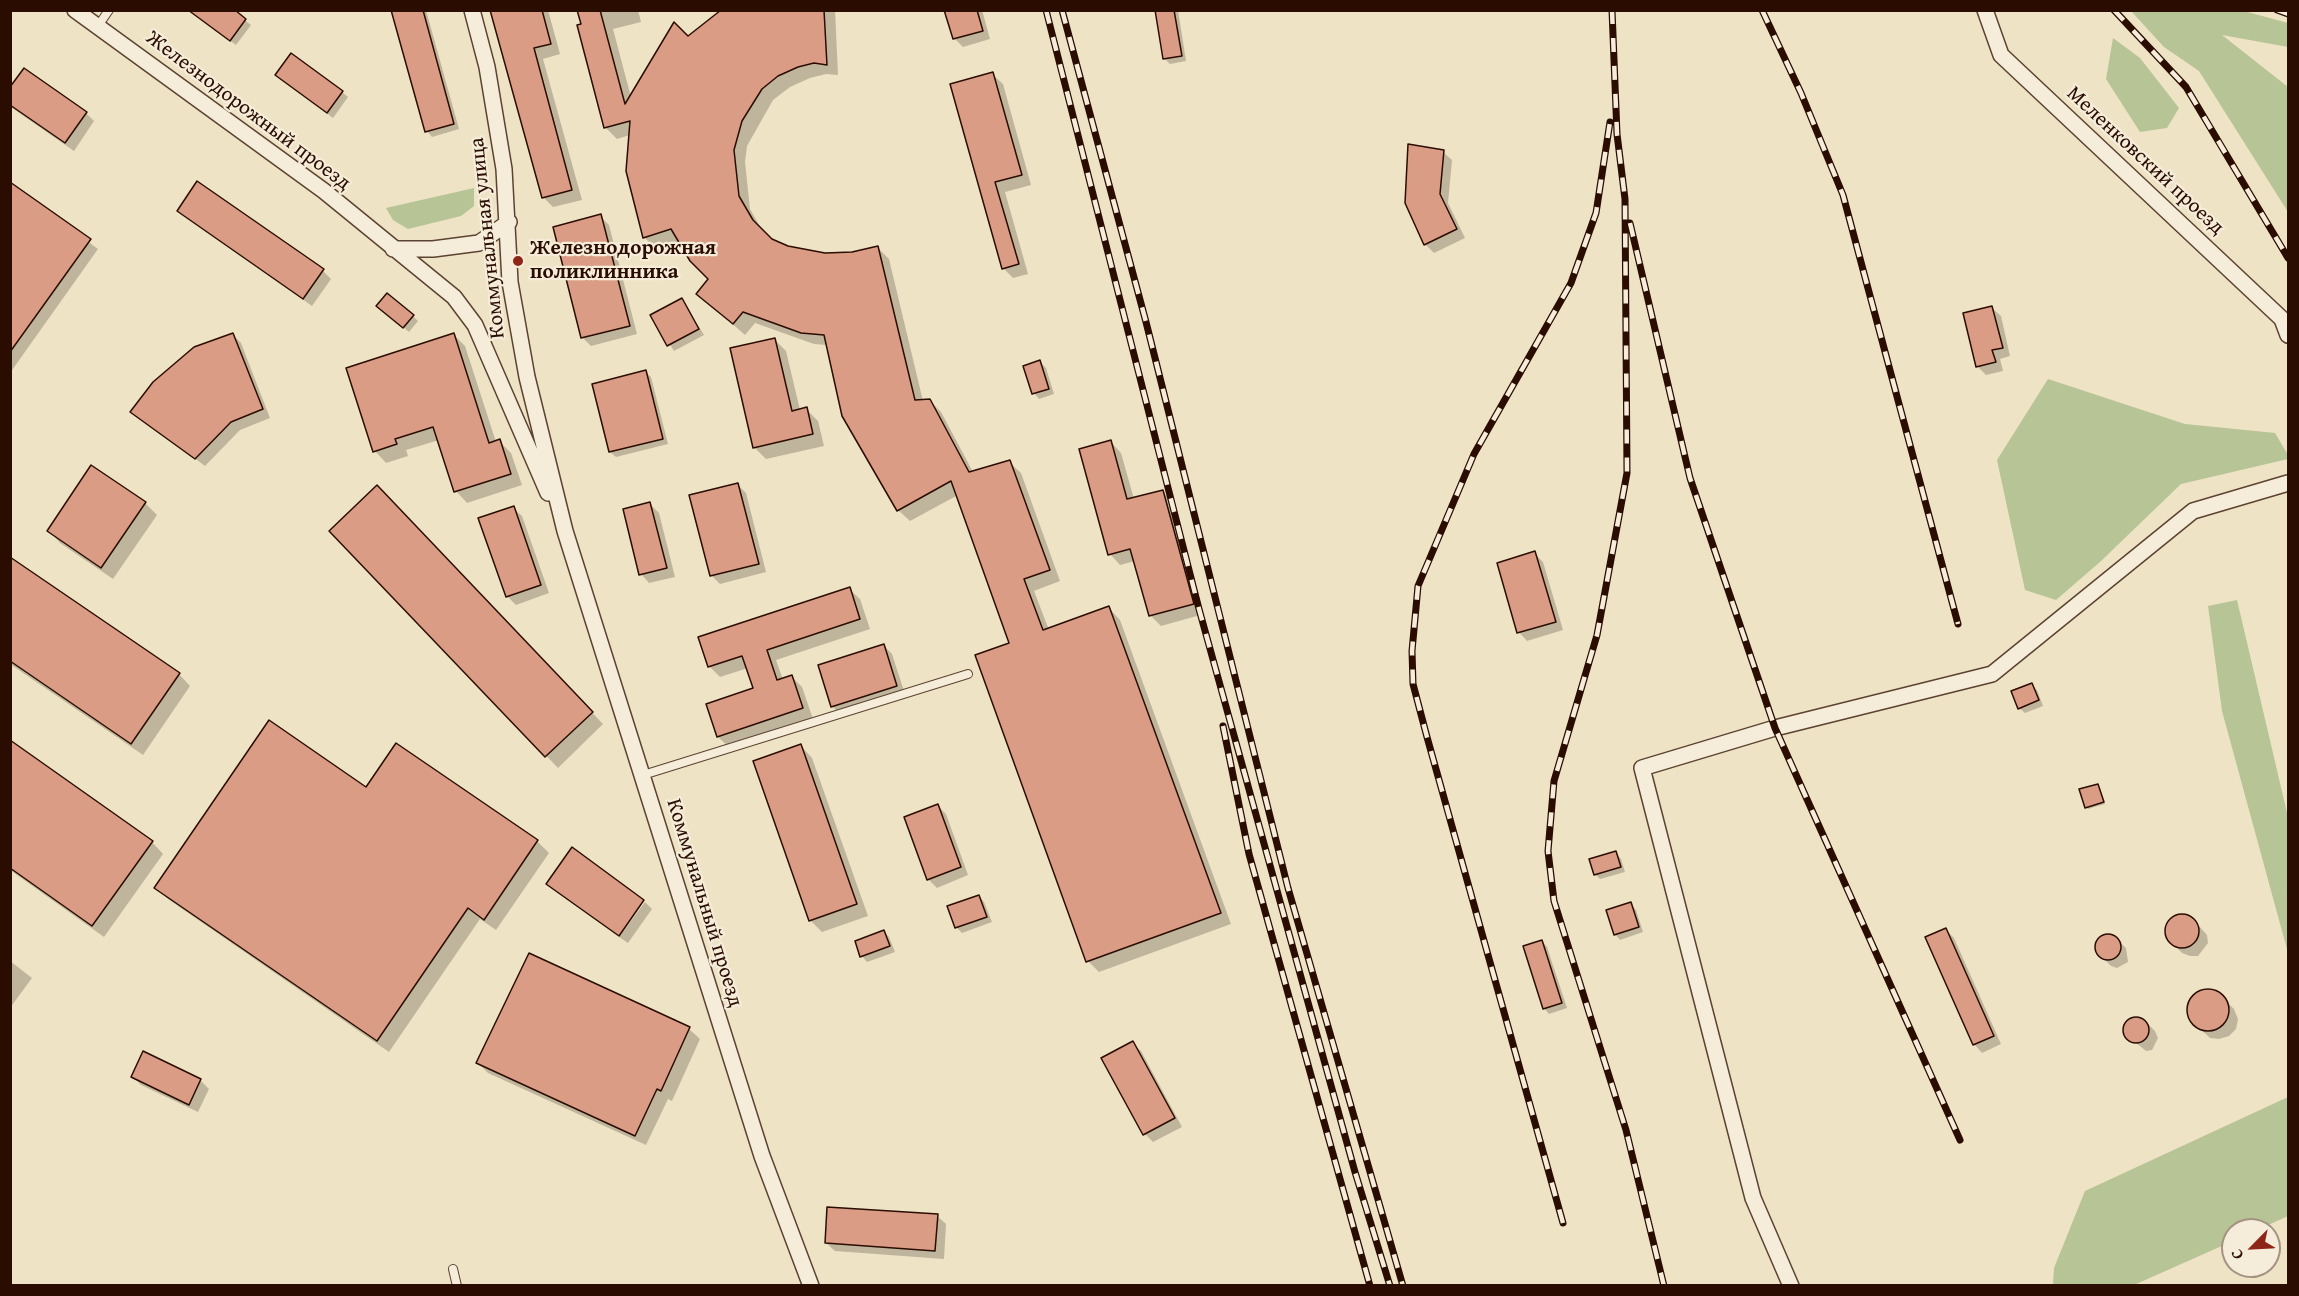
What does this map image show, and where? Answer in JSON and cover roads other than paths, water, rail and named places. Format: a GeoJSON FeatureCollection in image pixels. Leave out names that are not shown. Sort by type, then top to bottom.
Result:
{"type":"FeatureCollection","features":[{"type":"Feature","properties":{"kind":"street","name":"Железнодорожный проезд"},"geometry":{"type":"LineString","coordinates":[[75,10],[324,191],[454,297],[475,325],[565,531]]}},
{"type":"Feature","properties":{"kind":"street","name":"Коммунальная улица"},"geometry":{"type":"LineString","coordinates":[[472,10],[487,67],[504,169],[509,222],[510,282],[527,377],[565,531]]}},
{"type":"Feature","properties":{"kind":"street","name":"Меленковский проезд"},"geometry":{"type":"LineString","coordinates":[[1985,10],[2001,55],[2283,319],[2289,335]]}},
{"type":"Feature","properties":{"kind":"street"},"geometry":{"type":"LineString","coordinates":[[393,249],[433,249],[479,243],[509,222]]}},
{"type":"Feature","properties":{"kind":"street"},"geometry":{"type":"LineString","coordinates":[[1791,1286],[1753,1198],[1642,768],[1775,728],[1992,674],[2193,511],[2289,483]]}},
{"type":"Feature","properties":{"kind":"street","name":"Коммунальный проезд"},"geometry":{"type":"LineString","coordinates":[[565,531],[643,775],[664,852],[762,1156],[811,1286]]}},
{"type":"Feature","properties":{"kind":"lane"},"geometry":{"type":"LineString","coordinates":[[98,26],[109,10]]}},
{"type":"Feature","properties":{"kind":"lane"},"geometry":{"type":"LineString","coordinates":[[643,775],[968,674]]}},
{"type":"Feature","properties":{"kind":"lane"},"geometry":{"type":"LineString","coordinates":[[453,1269],[457,1286]]}},
{"type":"Feature","properties":{"kind":"railway"},"geometry":{"type":"LineString","coordinates":[[1046,10],[1199,609],[1355,1172],[1390,1286]]}},
{"type":"Feature","properties":{"kind":"railway"},"geometry":{"type":"LineString","coordinates":[[1062,10],[1146,322],[1288,888],[1403,1286]]}},
{"type":"Feature","properties":{"kind":"railway"},"geometry":{"type":"LineString","coordinates":[[1612,10],[1617,134],[1625,199],[1627,473],[1597,635],[1554,781],[1548,851],[1554,901],[1626,1130],[1664,1286]]}},
{"type":"Feature","properties":{"kind":"railway"},"geometry":{"type":"LineString","coordinates":[[1762,10],[1801,93],[1843,195],[1958,624]]}},
{"type":"Feature","properties":{"kind":"railway"},"geometry":{"type":"LineString","coordinates":[[2114,10],[2186,87],[2288,258]]}},
{"type":"Feature","properties":{"kind":"railway"},"geometry":{"type":"LineString","coordinates":[[2277,10],[2288,14]]}},
{"type":"Feature","properties":{"kind":"railway"},"geometry":{"type":"LineString","coordinates":[[1563,1223],[1413,684],[1412,651],[1418,586],[1474,454],[1571,283],[1596,213],[1610,122]]}},
{"type":"Feature","properties":{"kind":"railway"},"geometry":{"type":"LineString","coordinates":[[1630,223],[1690,478],[1775,728],[1960,1140]]}},
{"type":"Feature","properties":{"kind":"railway"},"geometry":{"type":"LineString","coordinates":[[1223,726],[1249,854],[1370,1286]]}},
{"type":"Feature","properties":{"kind":"place","name":"Железнодорожная поликлинника"},"geometry":{"type":"Point","coordinates":[518,261]}}]}
